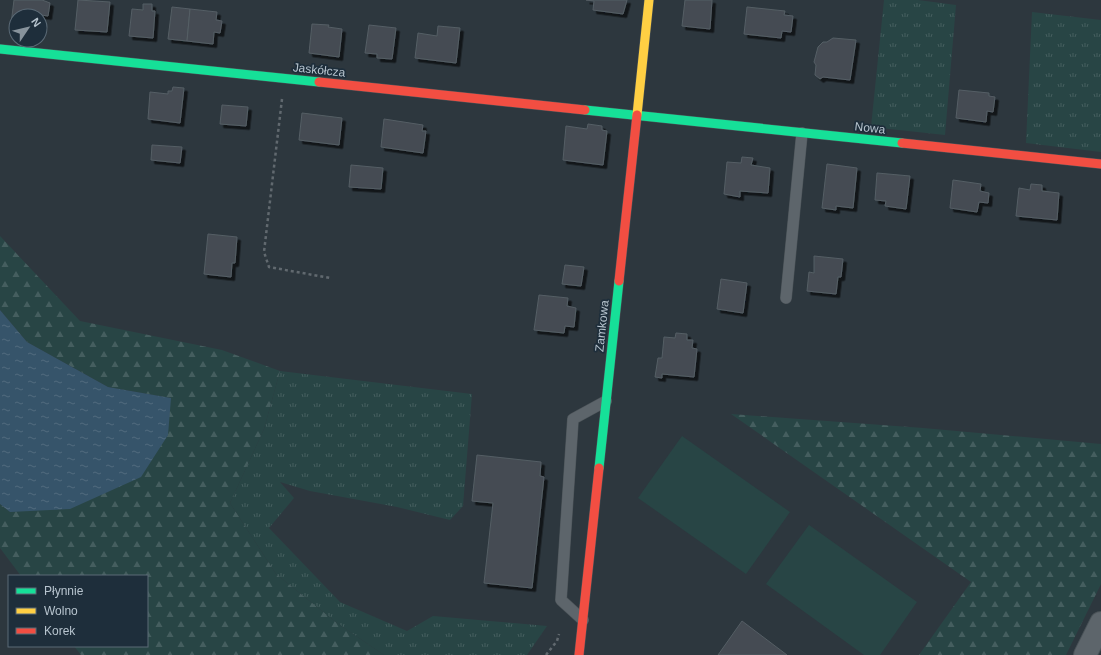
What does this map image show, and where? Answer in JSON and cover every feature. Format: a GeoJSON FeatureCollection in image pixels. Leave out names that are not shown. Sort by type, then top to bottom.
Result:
{"type":"FeatureCollection","features":[{"type":"Feature","properties":{"kind":"street","name":"Zamkowa"},"geometry":{"type":"LineString","coordinates":[[579,655],[649,0]]}},
{"type":"Feature","properties":{"kind":"street","name":"Jaskółcza"},"geometry":{"type":"LineString","coordinates":[[0,49],[636,116]]}},
{"type":"Feature","properties":{"kind":"street","name":"Nowa"},"geometry":{"type":"LineString","coordinates":[[636,116],[1101,164]]}},
{"type":"Feature","properties":{"kind":"street"},"geometry":{"type":"LineString","coordinates":[[1085,655],[1101,623]]}},
{"type":"Feature","properties":{"kind":"lane"},"geometry":{"type":"LineString","coordinates":[[786,298],[802,133]]}},
{"type":"Feature","properties":{"kind":"lane"},"geometry":{"type":"LineString","coordinates":[[583,620],[560,600],[573,419],[606,401]]}},
{"type":"Feature","properties":{"kind":"path"},"geometry":{"type":"LineString","coordinates":[[284,79],[264,252],[269,267],[330,278]]}},
{"type":"Feature","properties":{"kind":"green space"},"geometry":{"type":"Polygon","coordinates":[[[884,0],[918,0],[956,5],[945,135],[871,127],[884,0]]]}},
{"type":"Feature","properties":{"kind":"green space"},"geometry":{"type":"Polygon","coordinates":[[[1032,12],[1101,20],[1101,152],[1026,143],[1032,12]]]}},
{"type":"Feature","properties":{"kind":"green space"},"geometry":{"type":"Polygon","coordinates":[[[0,236],[80,321],[222,350],[280,371],[264,429],[230,503],[276,574],[337,623],[384,655],[81,655],[75,647],[148,647],[148,575],[20,575],[0,548],[0,504],[10,512],[170,398],[108,387],[27,342],[0,310],[0,236]]]}},
{"type":"Feature","properties":{"kind":"green space"},"geometry":{"type":"Polygon","coordinates":[[[280,371],[472,394],[463,506],[450,520],[397,507],[310,491],[280,482],[294,498],[269,528],[340,602],[407,631],[433,616],[547,626],[527,655],[384,655],[337,623],[276,574],[230,503],[264,429],[280,371]]]}},
{"type":"Feature","properties":{"kind":"green space"},"geometry":{"type":"Polygon","coordinates":[[[731,414],[923,428],[1101,444],[1101,584],[1066,655],[919,655],[971,582],[731,414]]]}},
{"type":"Feature","properties":{"kind":"green space"},"geometry":{"type":"Polygon","coordinates":[[[682,436],[790,512],[746,574],[638,498],[682,436]]]}},
{"type":"Feature","properties":{"kind":"green space"},"geometry":{"type":"Polygon","coordinates":[[[809,525],[917,602],[880,655],[864,655],[766,584],[809,525]]]}},
{"type":"Feature","properties":{"kind":"water"},"geometry":{"type":"Polygon","coordinates":[[[0,310],[27,342],[108,387],[171,398],[168,435],[141,477],[70,509],[10,512],[0,504],[0,310]]]}},
{"type":"Feature","properties":{"kind":"building"},"geometry":{"type":"Polygon","coordinates":[[[14,0],[42,0],[50,3],[48,16],[48,8],[13,8],[14,0]]]}},
{"type":"Feature","properties":{"kind":"building"},"geometry":{"type":"Polygon","coordinates":[[[78,0],[110,2],[107,32],[75,30],[78,0]]]}},
{"type":"Feature","properties":{"kind":"building"},"geometry":{"type":"Polygon","coordinates":[[[586,0],[627,0],[623,14],[593,10],[594,1],[586,0]]]}},
{"type":"Feature","properties":{"kind":"building"},"geometry":{"type":"Polygon","coordinates":[[[685,0],[712,0],[710,29],[682,26],[685,0]]]}},
{"type":"Feature","properties":{"kind":"building"},"geometry":{"type":"Polygon","coordinates":[[[143,4],[152,4],[152,11],[155,11],[153,38],[129,36],[132,9],[143,10],[143,4]]]}},
{"type":"Feature","properties":{"kind":"building"},"geometry":{"type":"Polygon","coordinates":[[[172,7],[190,9],[187,41],[168,39],[172,7]]]}},
{"type":"Feature","properties":{"kind":"building"},"geometry":{"type":"Polygon","coordinates":[[[747,7],[785,11],[784,15],[793,16],[791,32],[782,31],[781,38],[744,34],[747,7]]]}},
{"type":"Feature","properties":{"kind":"building"},"geometry":{"type":"Polygon","coordinates":[[[190,9],[217,12],[216,20],[222,21],[220,33],[214,32],[213,44],[187,41],[190,9]]]}},
{"type":"Feature","properties":{"kind":"building"},"geometry":{"type":"Polygon","coordinates":[[[312,24],[329,25],[328,27],[342,29],[339,57],[309,53],[312,24]]]}},
{"type":"Feature","properties":{"kind":"building"},"geometry":{"type":"Polygon","coordinates":[[[369,25],[396,28],[392,59],[377,58],[377,54],[365,53],[369,25]]]}},
{"type":"Feature","properties":{"kind":"building"},"geometry":{"type":"Polygon","coordinates":[[[438,26],[460,28],[456,63],[415,58],[418,33],[437,36],[438,26]]]}},
{"type":"Feature","properties":{"kind":"building"},"geometry":{"type":"Polygon","coordinates":[[[833,38],[856,40],[850,80],[823,77],[820,79],[815,75],[816,65],[814,62],[818,47],[823,42],[827,42],[833,38]]]}},
{"type":"Feature","properties":{"kind":"building"},"geometry":{"type":"Polygon","coordinates":[[[173,87],[184,88],[180,123],[148,119],[150,92],[168,94],[168,91],[172,91],[173,87]]]}},
{"type":"Feature","properties":{"kind":"building"},"geometry":{"type":"Polygon","coordinates":[[[959,90],[989,93],[989,96],[995,97],[993,112],[987,111],[986,122],[956,118],[959,90]]]}},
{"type":"Feature","properties":{"kind":"building"},"geometry":{"type":"Polygon","coordinates":[[[222,105],[248,107],[246,126],[220,124],[222,105]]]}},
{"type":"Feature","properties":{"kind":"building"},"geometry":{"type":"Polygon","coordinates":[[[302,113],[342,118],[339,145],[299,140],[302,113]]]}},
{"type":"Feature","properties":{"kind":"building"},"geometry":{"type":"Polygon","coordinates":[[[384,119],[423,125],[422,131],[426,131],[423,153],[381,147],[384,119]]]}},
{"type":"Feature","properties":{"kind":"building"},"geometry":{"type":"Polygon","coordinates":[[[588,124],[602,126],[602,130],[607,131],[603,165],[563,160],[566,126],[587,129],[588,124]]]}},
{"type":"Feature","properties":{"kind":"building"},"geometry":{"type":"Polygon","coordinates":[[[152,145],[182,147],[180,163],[151,160],[152,145]]]}},
{"type":"Feature","properties":{"kind":"building"},"geometry":{"type":"Polygon","coordinates":[[[742,157],[753,158],[751,165],[770,168],[768,193],[740,191],[740,197],[724,194],[727,162],[741,163],[742,157]]]}},
{"type":"Feature","properties":{"kind":"building"},"geometry":{"type":"Polygon","coordinates":[[[827,164],[857,168],[853,208],[836,206],[836,210],[822,208],[827,164]]]}},
{"type":"Feature","properties":{"kind":"building"},"geometry":{"type":"Polygon","coordinates":[[[351,165],[383,168],[381,189],[349,187],[351,165]]]}},
{"type":"Feature","properties":{"kind":"building"},"geometry":{"type":"Polygon","coordinates":[[[877,173],[910,176],[906,209],[885,206],[886,201],[875,200],[877,173]]]}},
{"type":"Feature","properties":{"kind":"building"},"geometry":{"type":"Polygon","coordinates":[[[953,180],[981,184],[980,191],[989,193],[988,203],[979,202],[977,212],[950,208],[953,180]]]}},
{"type":"Feature","properties":{"kind":"building"},"geometry":{"type":"Polygon","coordinates":[[[1031,184],[1042,185],[1042,191],[1059,193],[1057,220],[1016,216],[1019,188],[1030,190],[1031,184]]]}},
{"type":"Feature","properties":{"kind":"building"},"geometry":{"type":"Polygon","coordinates":[[[208,234],[237,237],[235,263],[232,263],[231,277],[204,274],[208,234]]]}},
{"type":"Feature","properties":{"kind":"building"},"geometry":{"type":"Polygon","coordinates":[[[814,256],[843,259],[841,277],[838,277],[836,294],[807,291],[809,272],[814,273],[814,256]]]}},
{"type":"Feature","properties":{"kind":"building"},"geometry":{"type":"Polygon","coordinates":[[[565,265],[584,267],[581,286],[562,284],[565,265]]]}},
{"type":"Feature","properties":{"kind":"building"},"geometry":{"type":"Polygon","coordinates":[[[721,279],[747,283],[743,313],[717,309],[721,279]]]}},
{"type":"Feature","properties":{"kind":"building"},"geometry":{"type":"Polygon","coordinates":[[[539,295],[568,298],[567,306],[576,308],[574,327],[565,326],[564,333],[534,330],[539,295]]]}},
{"type":"Feature","properties":{"kind":"building"},"geometry":{"type":"Polygon","coordinates":[[[676,333],[687,334],[687,340],[693,340],[692,348],[697,349],[694,377],[662,374],[662,378],[655,377],[658,358],[662,358],[664,337],[675,338],[676,333]]]}},
{"type":"Feature","properties":{"kind":"building"},"geometry":{"type":"Polygon","coordinates":[[[477,455],[541,462],[540,476],[544,477],[532,588],[484,583],[493,503],[472,501],[477,455]]]}},
{"type":"Feature","properties":{"kind":"building"},"geometry":{"type":"Polygon","coordinates":[[[742,621],[787,655],[718,655],[742,621]]]}},
{"type":"Feature","properties":{"kind":"traffic: fast"},"geometry":{"type":"LineString","coordinates":[[0,49],[319,82]]}},
{"type":"Feature","properties":{"kind":"traffic: fast"},"geometry":{"type":"LineString","coordinates":[[585,110],[902,143]]}},
{"type":"Feature","properties":{"kind":"traffic: fast"},"geometry":{"type":"LineString","coordinates":[[599,468],[619,281]]}},
{"type":"Feature","properties":{"kind":"traffic: slow"},"geometry":{"type":"LineString","coordinates":[[637,115],[649,0]]}},
{"type":"Feature","properties":{"kind":"traffic: jam"},"geometry":{"type":"LineString","coordinates":[[319,82],[585,110]]}},
{"type":"Feature","properties":{"kind":"traffic: jam"},"geometry":{"type":"LineString","coordinates":[[619,281],[637,115]]}},
{"type":"Feature","properties":{"kind":"traffic: jam"},"geometry":{"type":"LineString","coordinates":[[902,143],[1101,164]]}},
{"type":"Feature","properties":{"kind":"traffic: jam"},"geometry":{"type":"LineString","coordinates":[[579,655],[599,468]]}}]}
